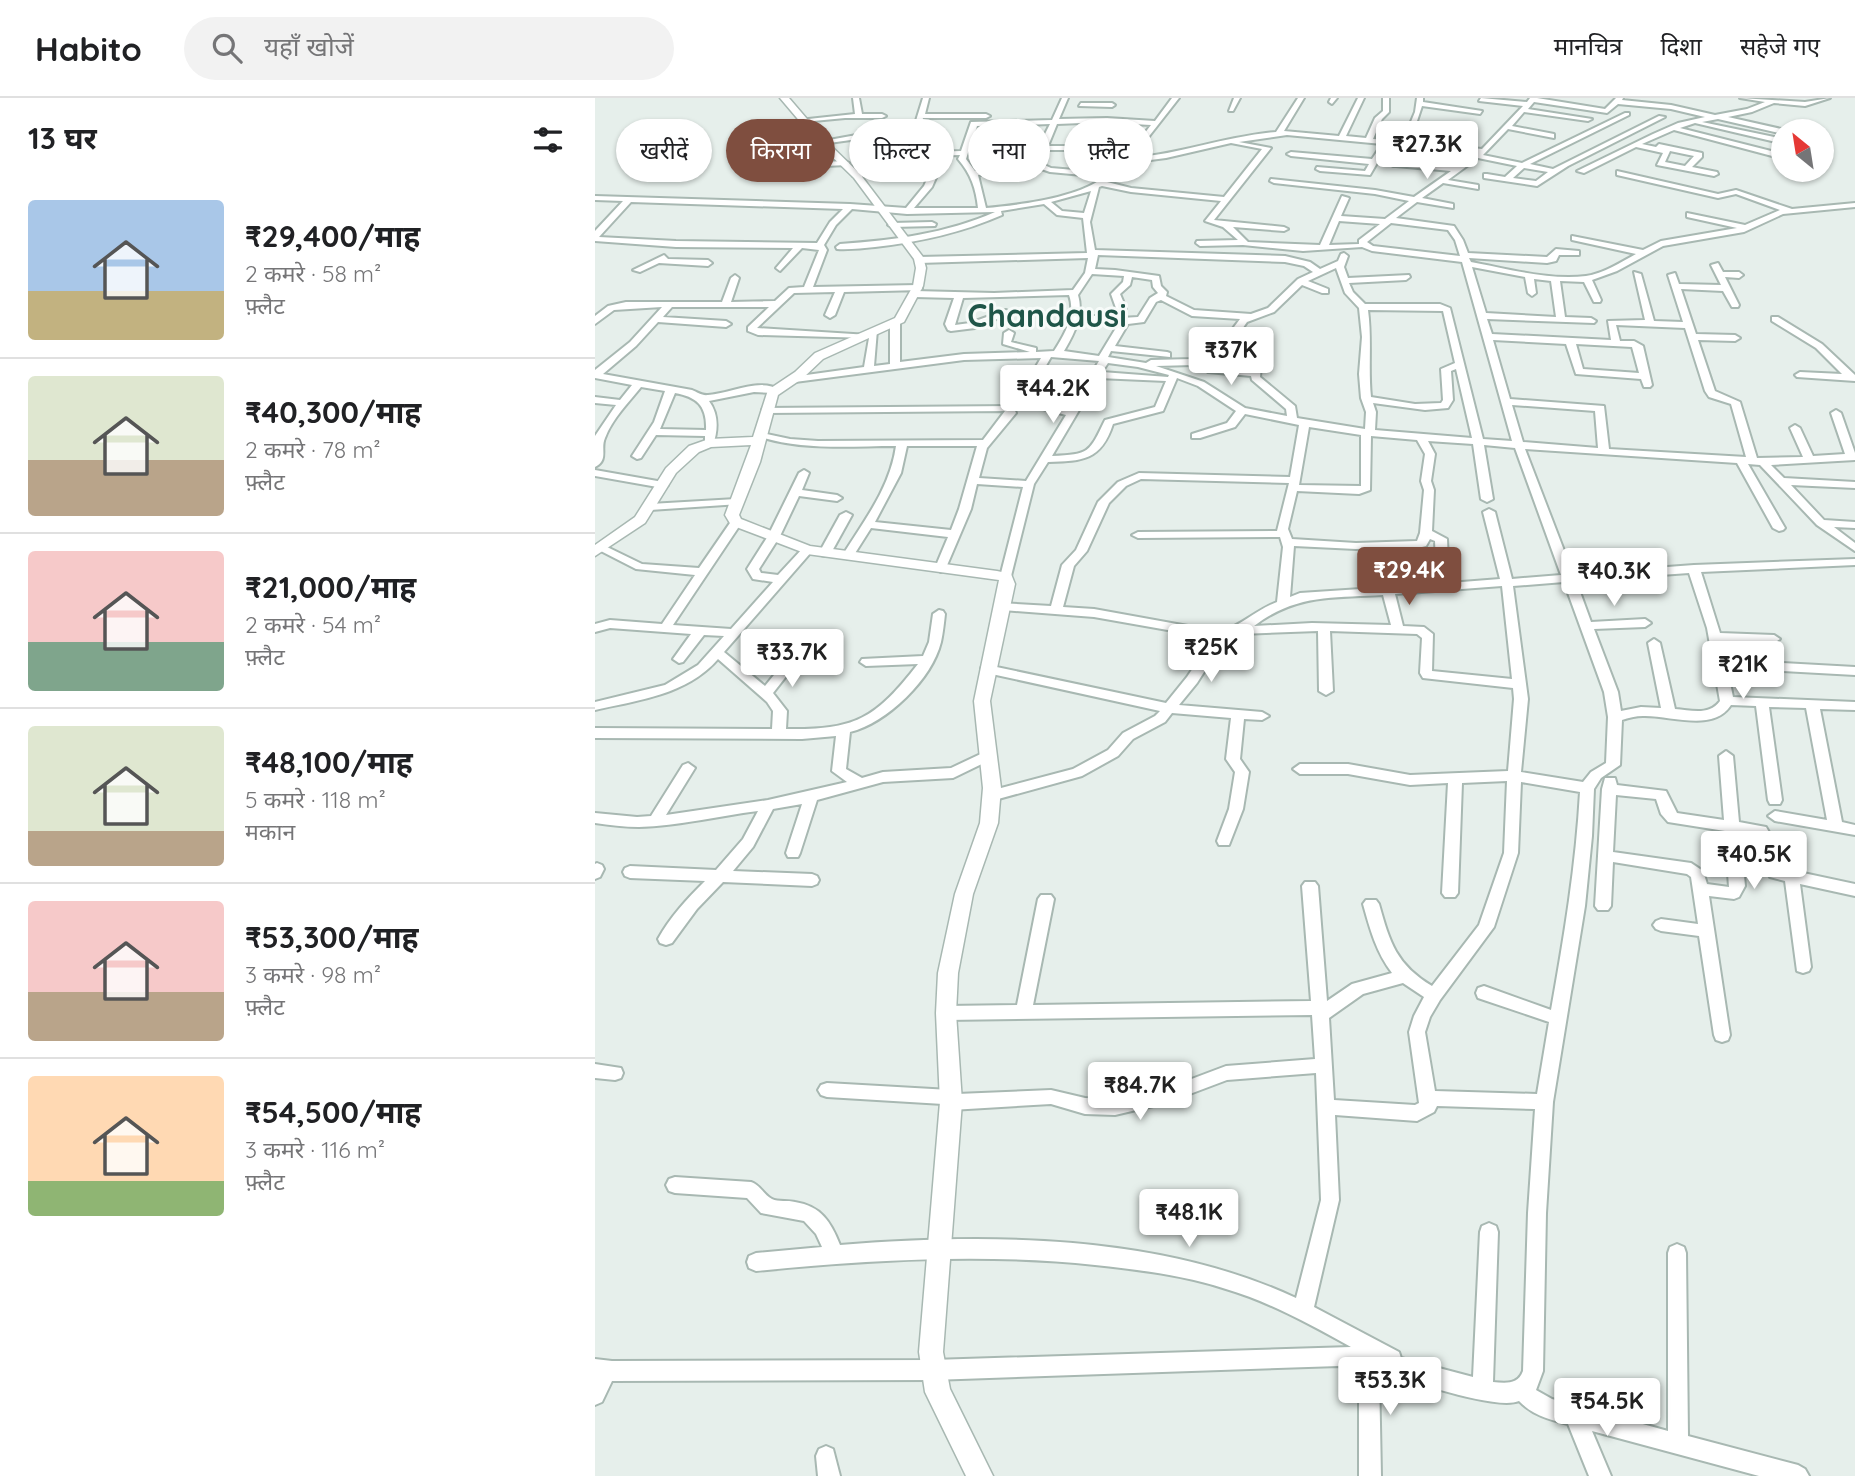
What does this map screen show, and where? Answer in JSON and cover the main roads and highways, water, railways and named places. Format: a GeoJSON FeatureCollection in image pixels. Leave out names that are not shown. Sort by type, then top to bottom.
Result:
{"type":"FeatureCollection","features":[{"type":"Feature","properties":{"kind":"district","name":"Chandausi"},"geometry":{"type":"Point","coordinates":[1047,316]}}]}
